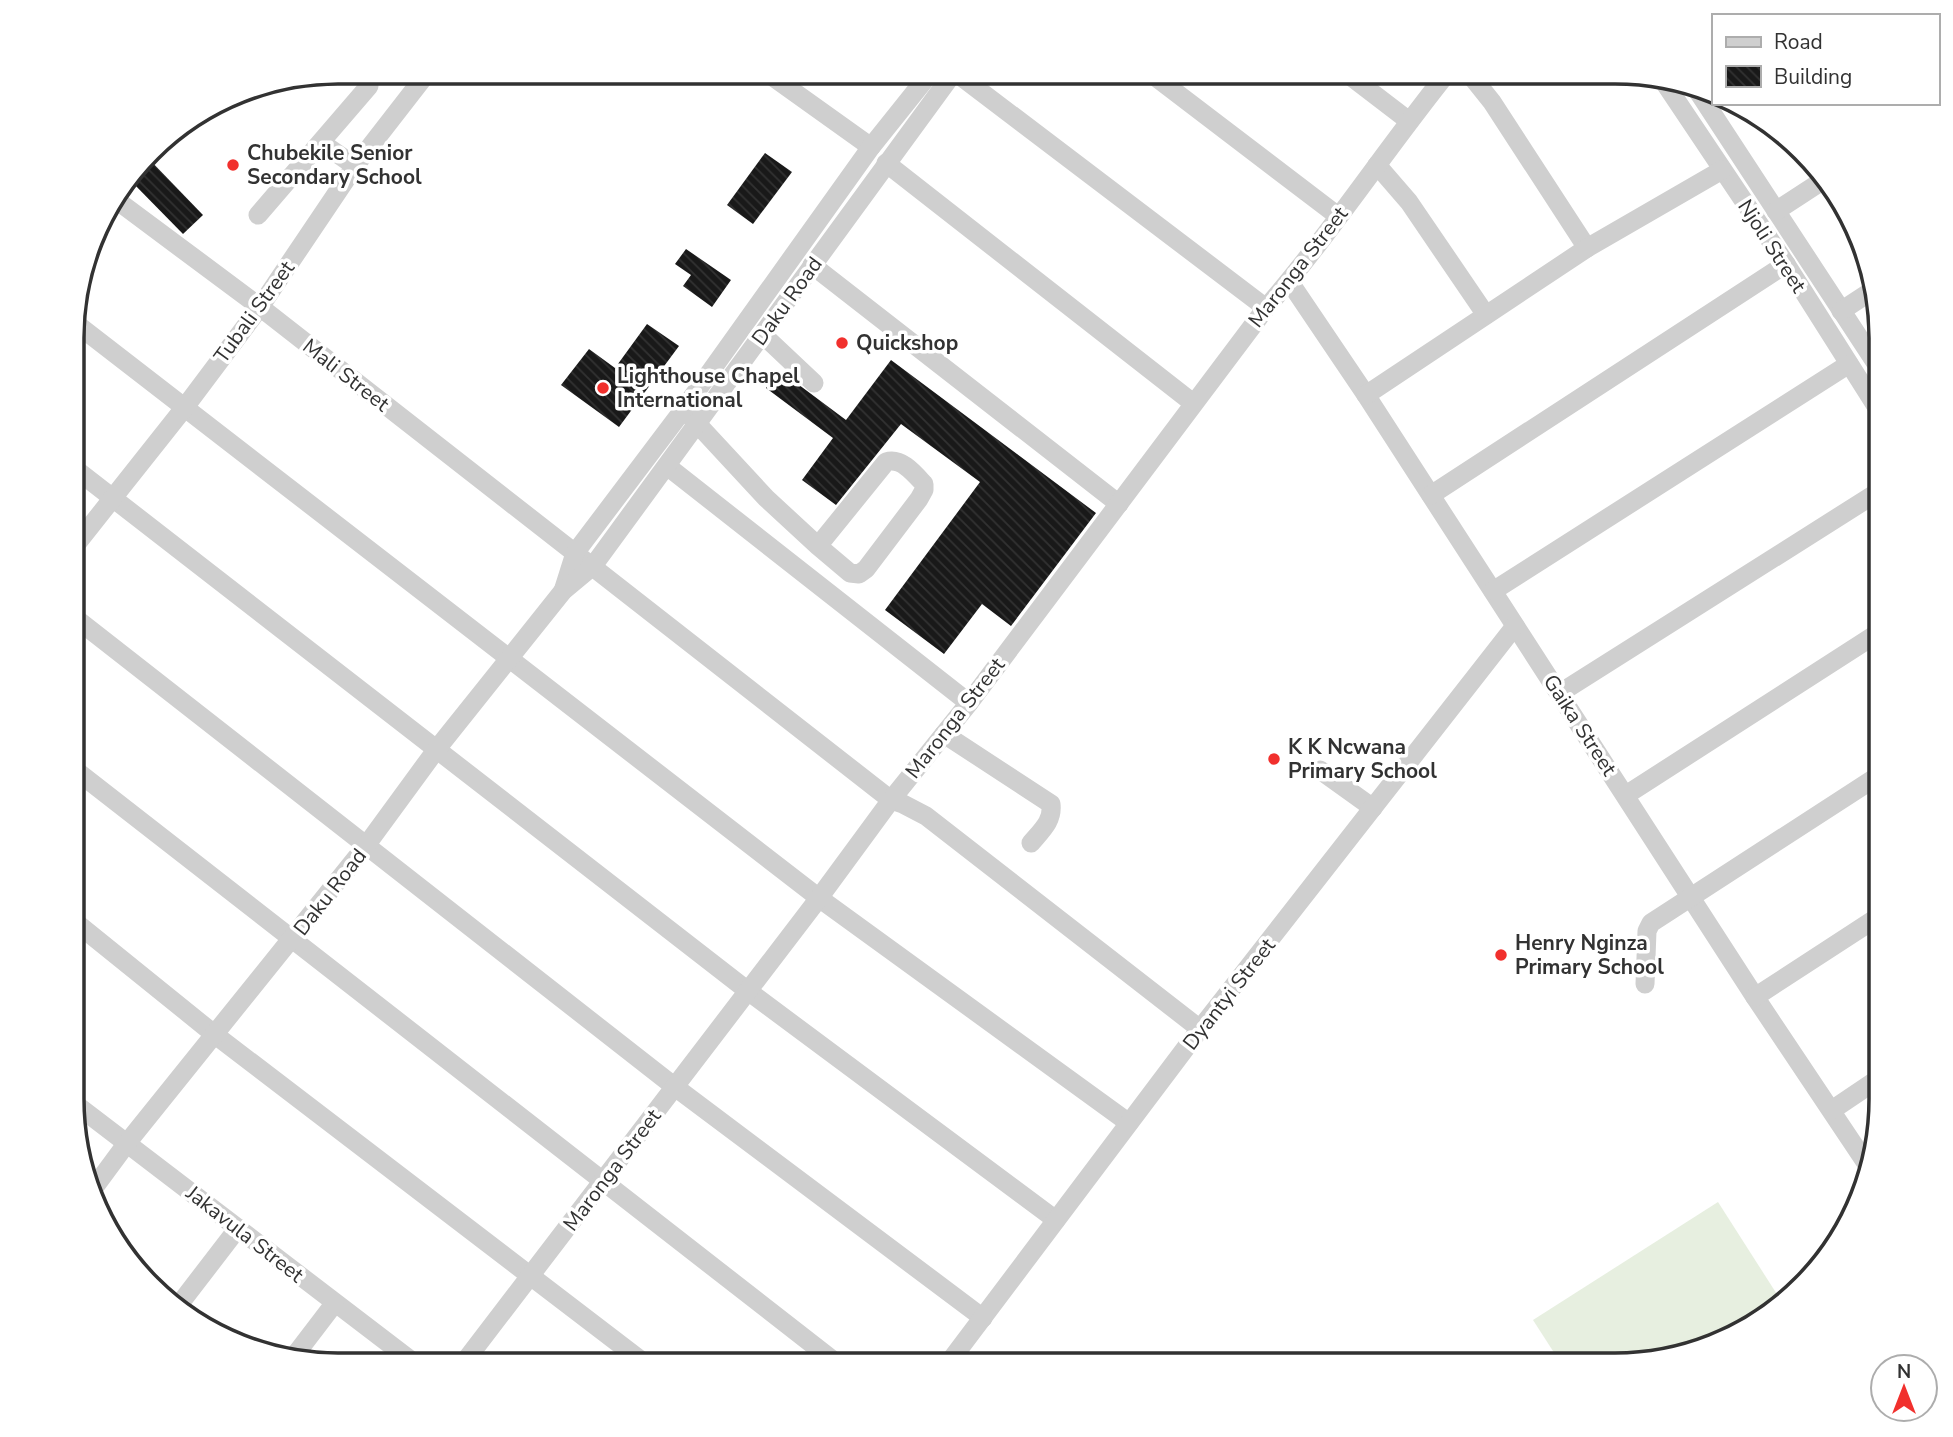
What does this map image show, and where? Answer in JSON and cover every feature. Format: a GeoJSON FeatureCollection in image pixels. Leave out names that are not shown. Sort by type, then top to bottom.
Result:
{"type":"FeatureCollection","features":[{"type":"Feature","properties":{"kind":"street","name":"Tubali Street"},"geometry":{"type":"LineString","coordinates":[[84,534],[186,407],[260,307],[355,166],[419,84]]}},
{"type":"Feature","properties":{"kind":"street"},"geometry":{"type":"LineString","coordinates":[[783,84],[871,147]]}},
{"type":"Feature","properties":{"kind":"street","name":"Daku Road"},"geometry":{"type":"LineString","coordinates":[[98,1183],[292,940],[436,751],[563,591],[593,566],[667,466],[691,416],[871,147],[921,84]]}},
{"type":"Feature","properties":{"kind":"street","name":"Daku Road"},"geometry":{"type":"LineString","coordinates":[[563,591],[575,553],[763,335],[946,84]]}},
{"type":"Feature","properties":{"kind":"street"},"geometry":{"type":"LineString","coordinates":[[971,84],[1266,308]]}},
{"type":"Feature","properties":{"kind":"street"},"geometry":{"type":"LineString","coordinates":[[1165,84],[1338,216]]}},
{"type":"Feature","properties":{"kind":"street"},"geometry":{"type":"LineString","coordinates":[[1361,84],[1409,121]]}},
{"type":"Feature","properties":{"kind":"street","name":"Maronga Street"},"geometry":{"type":"LineString","coordinates":[[471,1353],[1438,84]]}},
{"type":"Feature","properties":{"kind":"street"},"geometry":{"type":"LineString","coordinates":[[1478,84],[1587,248]]}},
{"type":"Feature","properties":{"kind":"street"},"geometry":{"type":"LineString","coordinates":[[258,215],[369,86]]}},
{"type":"Feature","properties":{"kind":"street","name":"Njoli Street"},"geometry":{"type":"LineString","coordinates":[[1669,90],[1786,264],[1869,395]]}},
{"type":"Feature","properties":{"kind":"street","name":"Njoli Street"},"geometry":{"type":"LineString","coordinates":[[1710,103],[1776,211],[1869,353]]}},
{"type":"Feature","properties":{"kind":"street"},"geometry":{"type":"LineString","coordinates":[[322,143],[355,166]]}},
{"type":"Feature","properties":{"kind":"street"},"geometry":{"type":"LineString","coordinates":[[886,163],[1193,403]]}},
{"type":"Feature","properties":{"kind":"street"},"geometry":{"type":"LineString","coordinates":[[1377,165],[1401,192],[1486,315]]}},
{"type":"Feature","properties":{"kind":"street"},"geometry":{"type":"LineString","coordinates":[[1366,395],[1587,248],[1723,170]]}},
{"type":"Feature","properties":{"kind":"street"},"geometry":{"type":"LineString","coordinates":[[1776,211],[1818,184]]}},
{"type":"Feature","properties":{"kind":"street","name":"Mali Street"},"geometry":{"type":"LineString","coordinates":[[122,204],[260,307],[891,800],[926,816],[1200,1030]]}},
{"type":"Feature","properties":{"kind":"street"},"geometry":{"type":"LineString","coordinates":[[1431,495],[1786,264]]}},
{"type":"Feature","properties":{"kind":"street"},"geometry":{"type":"LineString","coordinates":[[813,265],[1119,504]]}},
{"type":"Feature","properties":{"kind":"street","name":"Gaika Street"},"geometry":{"type":"LineString","coordinates":[[1289,281],[1862,1157]]}},
{"type":"Feature","properties":{"kind":"street"},"geometry":{"type":"LineString","coordinates":[[1841,311],[1865,295]]}},
{"type":"Feature","properties":{"kind":"street"},"geometry":{"type":"LineString","coordinates":[[84,330],[819,898],[1129,1124]]}},
{"type":"Feature","properties":{"kind":"street"},"geometry":{"type":"LineString","coordinates":[[763,335],[814,383]]}},
{"type":"Feature","properties":{"kind":"street"},"geometry":{"type":"LineString","coordinates":[[1493,591],[1849,364]]}},
{"type":"Feature","properties":{"kind":"street"},"geometry":{"type":"LineString","coordinates":[[691,416],[766,498],[818,546],[850,573],[862,573],[919,499],[924,484],[900,462],[886,461],[818,546]]}},
{"type":"Feature","properties":{"kind":"street"},"geometry":{"type":"LineString","coordinates":[[667,466],[969,703]]}},
{"type":"Feature","properties":{"kind":"street"},"geometry":{"type":"LineString","coordinates":[[84,475],[748,991],[1056,1220]]}},
{"type":"Feature","properties":{"kind":"street"},"geometry":{"type":"LineString","coordinates":[[1560,693],[1869,498]]}},
{"type":"Feature","properties":{"kind":"street"},"geometry":{"type":"LineString","coordinates":[[84,625],[675,1087],[983,1318]]}},
{"type":"Feature","properties":{"kind":"street","name":"Dyantyi Street"},"geometry":{"type":"LineString","coordinates":[[956,1353],[1200,1030],[1515,626]]}},
{"type":"Feature","properties":{"kind":"street"},"geometry":{"type":"LineString","coordinates":[[1626,795],[1869,639]]}},
{"type":"Feature","properties":{"kind":"street"},"geometry":{"type":"LineString","coordinates":[[944,734],[1051,804],[1052,815],[1031,843]]}},
{"type":"Feature","properties":{"kind":"street"},"geometry":{"type":"LineString","coordinates":[[1320,770],[1373,808]]}},
{"type":"Feature","properties":{"kind":"street"},"geometry":{"type":"LineString","coordinates":[[84,777],[824,1353]]}},
{"type":"Feature","properties":{"kind":"street"},"geometry":{"type":"LineString","coordinates":[[1645,984],[1648,928],[1651,923],[1869,782]]}},
{"type":"Feature","properties":{"kind":"street"},"geometry":{"type":"LineString","coordinates":[[1755,997],[1869,923]]}},
{"type":"Feature","properties":{"kind":"street"},"geometry":{"type":"LineString","coordinates":[[84,929],[215,1034],[632,1353]]}},
{"type":"Feature","properties":{"kind":"street"},"geometry":{"type":"LineString","coordinates":[[1832,1110],[1869,1085]]}},
{"type":"Feature","properties":{"kind":"street","name":"Jakavula Street"},"geometry":{"type":"LineString","coordinates":[[85,1111],[400,1353]]}},
{"type":"Feature","properties":{"kind":"street"},"geometry":{"type":"LineString","coordinates":[[182,1300],[238,1228]]}},
{"type":"Feature","properties":{"kind":"street"},"geometry":{"type":"LineString","coordinates":[[299,1350],[334,1304]]}},
{"type":"Feature","properties":{"kind":"green space"},"geometry":{"type":"Polygon","coordinates":[[[1718,1202],[1777,1295],[1742,1319],[1712,1334],[1648,1351],[1554,1353],[1533,1320],[1718,1202]]]}},
{"type":"Feature","properties":{"kind":"building"},"geometry":{"type":"Polygon","coordinates":[[[765,153],[792,172],[753,224],[727,205],[765,153]]]}},
{"type":"Feature","properties":{"kind":"building"},"geometry":{"type":"Polygon","coordinates":[[[153,163],[203,215],[183,234],[135,185],[153,163]]]}},
{"type":"Feature","properties":{"kind":"building"},"geometry":{"type":"Polygon","coordinates":[[[686,249],[731,280],[712,307],[683,286],[691,275],[675,264],[686,249]]]}},
{"type":"Feature","properties":{"kind":"building","name":"Lighthouse Chapel International"},"geometry":{"type":"Polygon","coordinates":[[[647,324],[679,346],[619,427],[561,385],[589,349],[615,368],[647,324]]]}},
{"type":"Feature","properties":{"kind":"building"},"geometry":{"type":"Polygon","coordinates":[[[891,360],[1096,513],[1011,626],[982,604],[944,654],[885,610],[980,482],[901,424],[836,505],[802,480],[833,438],[766,388],[779,370],[846,420],[891,360]]]}},
{"type":"Feature","properties":{"kind":"place","name":"Chubekile Senior Secondary School"},"geometry":{"type":"Point","coordinates":[233,165]}},
{"type":"Feature","properties":{"kind":"place","name":"Quickshop"},"geometry":{"type":"Point","coordinates":[842,343]}},
{"type":"Feature","properties":{"kind":"place","name":"Lighthouse Chapel International"},"geometry":{"type":"Point","coordinates":[603,388]}},
{"type":"Feature","properties":{"kind":"place","name":"K K Ncwana Primary School"},"geometry":{"type":"Point","coordinates":[1274,759]}},
{"type":"Feature","properties":{"kind":"place","name":"Henry Nginza Primary School"},"geometry":{"type":"Point","coordinates":[1501,955]}}]}
